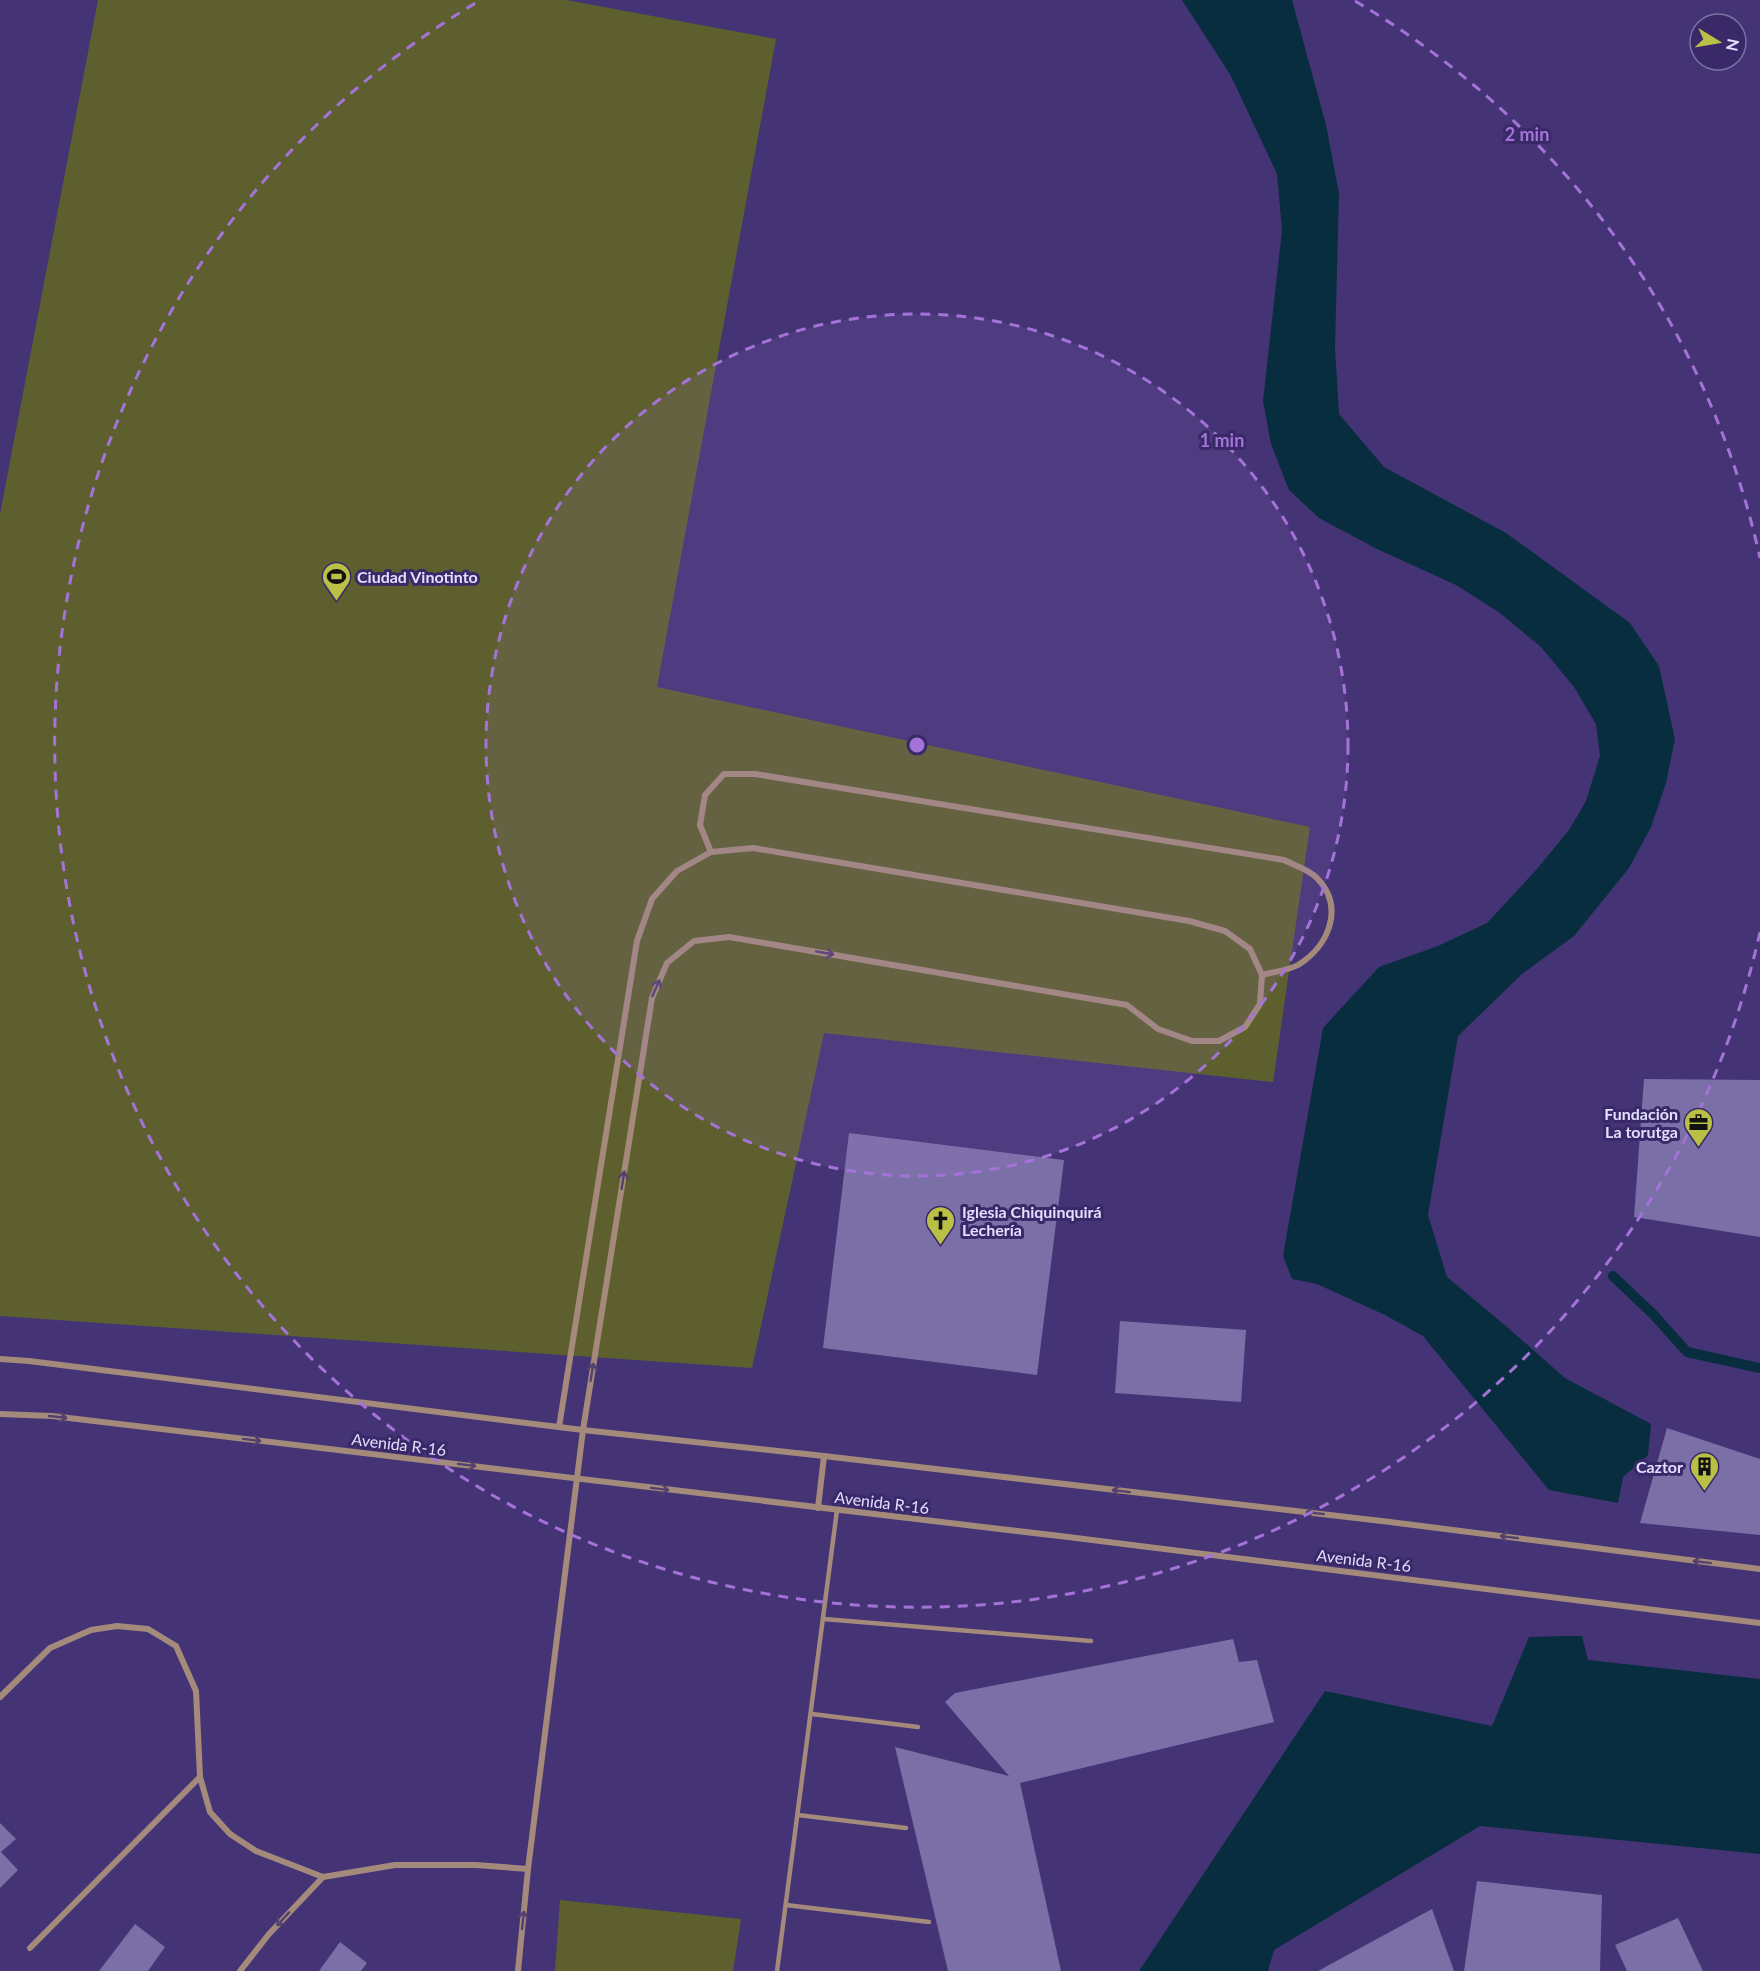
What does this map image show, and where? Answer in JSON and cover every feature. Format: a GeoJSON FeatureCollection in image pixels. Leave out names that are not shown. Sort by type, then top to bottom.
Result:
{"type":"FeatureCollection","features":[{"type":"Feature","properties":{"kind":"street"},"geometry":{"type":"LineString","coordinates":[[711,852],[700,825],[705,795],[724,774],[755,774],[1284,860],[1316,876],[1331,897],[1333,911],[1323,944],[1297,965],[1262,975]]}},
{"type":"Feature","properties":{"kind":"street"},"geometry":{"type":"LineString","coordinates":[[518,1971],[528,1869],[583,1430],[652,998],[667,963],[694,941],[729,937],[1127,1005],[1158,1029],[1192,1041],[1219,1041],[1245,1027],[1260,1004],[1262,975],[1250,949],[1225,931],[1189,921],[753,848],[711,852],[676,871],[652,899],[637,941],[559,1427]]}},
{"type":"Feature","properties":{"kind":"street"},"geometry":{"type":"LineString","coordinates":[[0,1359],[583,1430],[1378,1521],[1760,1569]]}},
{"type":"Feature","properties":{"kind":"street","name":"Avenida R-16"},"geometry":{"type":"LineString","coordinates":[[0,1414],[52,1416],[1760,1623]]}},
{"type":"Feature","properties":{"kind":"street"},"geometry":{"type":"LineString","coordinates":[[818,1508],[824,1456]]}},
{"type":"Feature","properties":{"kind":"street"},"geometry":{"type":"LineString","coordinates":[[0,1697],[50,1648],[91,1630],[117,1626],[148,1629],[176,1646],[196,1691],[200,1777],[210,1812],[230,1834],[256,1851],[323,1877],[394,1865],[476,1864],[528,1869]]}},
{"type":"Feature","properties":{"kind":"street"},"geometry":{"type":"LineString","coordinates":[[30,1948],[200,1777]]}},
{"type":"Feature","properties":{"kind":"street"},"geometry":{"type":"LineString","coordinates":[[240,1971],[269,1934],[323,1877]]}},
{"type":"Feature","properties":{"kind":"lane"},"geometry":{"type":"LineString","coordinates":[[777,1971],[837,1510]]}},
{"type":"Feature","properties":{"kind":"lane"},"geometry":{"type":"LineString","coordinates":[[824,1618],[1091,1641]]}},
{"type":"Feature","properties":{"kind":"lane"},"geometry":{"type":"LineString","coordinates":[[812,1714],[918,1727]]}},
{"type":"Feature","properties":{"kind":"lane"},"geometry":{"type":"LineString","coordinates":[[798,1815],[906,1828]]}},
{"type":"Feature","properties":{"kind":"lane"},"geometry":{"type":"LineString","coordinates":[[786,1905],[929,1923]]}},
{"type":"Feature","properties":{"kind":"green space","name":"Ciudad Vinotinto"},"geometry":{"type":"Polygon","coordinates":[[[98,0],[566,0],[776,39],[657,687],[1310,827],[1273,1082],[824,1033],[752,1368],[0,1316],[0,514],[98,0]]]}},
{"type":"Feature","properties":{"kind":"green space"},"geometry":{"type":"Polygon","coordinates":[[[560,1900],[741,1919],[733,1971],[555,1971],[560,1900]]]}},
{"type":"Feature","properties":{"kind":"water"},"geometry":{"type":"Polygon","coordinates":[[[1182,0],[1292,0],[1326,125],[1339,193],[1335,347],[1339,414],[1384,467],[1506,533],[1630,623],[1659,666],[1675,739],[1666,783],[1651,827],[1629,868],[1574,936],[1522,974],[1458,1036],[1428,1215],[1447,1277],[1565,1378],[1651,1424],[1648,1455],[1623,1477],[1618,1503],[1549,1490],[1423,1336],[1385,1315],[1317,1284],[1292,1279],[1283,1256],[1323,1028],[1379,967],[1438,946],[1487,923],[1569,830],[1586,801],[1600,756],[1596,724],[1574,687],[1541,647],[1500,613],[1456,585],[1377,549],[1319,518],[1289,490],[1271,444],[1263,401],[1282,230],[1277,174],[1231,76],[1182,0]]]}},
{"type":"Feature","properties":{"kind":"water"},"geometry":{"type":"Polygon","coordinates":[[[1582,1636],[1588,1660],[1760,1679],[1760,1854],[1480,1826],[1274,1950],[1268,1971],[1139,1971],[1325,1691],[1492,1726],[1529,1637],[1582,1636]]]}},
{"type":"Feature","properties":{"kind":"building","name":"Fundación La torutga"},"geometry":{"type":"Polygon","coordinates":[[[1644,1079],[1760,1080],[1760,1237],[1634,1217],[1644,1079]]]}},
{"type":"Feature","properties":{"kind":"building"},"geometry":{"type":"Polygon","coordinates":[[[849,1133],[1064,1160],[1037,1375],[823,1348],[849,1133]]]}},
{"type":"Feature","properties":{"kind":"building"},"geometry":{"type":"Polygon","coordinates":[[[1120,1321],[1246,1330],[1241,1402],[1115,1393],[1120,1321]]]}},
{"type":"Feature","properties":{"kind":"building","name":"Caztor"},"geometry":{"type":"Polygon","coordinates":[[[1667,1428],[1760,1459],[1760,1535],[1640,1523],[1667,1428]]]}},
{"type":"Feature","properties":{"kind":"building"},"geometry":{"type":"Polygon","coordinates":[[[1233,1639],[1239,1662],[1257,1660],[1274,1722],[1020,1783],[1061,1971],[948,1971],[895,1747],[1009,1776],[945,1702],[955,1693],[1233,1639]]]}},
{"type":"Feature","properties":{"kind":"building"},"geometry":{"type":"Polygon","coordinates":[[[0,1823],[16,1839],[1,1852],[18,1870],[0,1888],[0,1823]]]}},
{"type":"Feature","properties":{"kind":"building"},"geometry":{"type":"Polygon","coordinates":[[[1477,1881],[1602,1895],[1600,1971],[1464,1971],[1477,1881]]]}},
{"type":"Feature","properties":{"kind":"building"},"geometry":{"type":"Polygon","coordinates":[[[1432,1909],[1454,1971],[1318,1971],[1432,1909]]]}},
{"type":"Feature","properties":{"kind":"building"},"geometry":{"type":"Polygon","coordinates":[[[1678,1918],[1703,1971],[1627,1971],[1615,1945],[1678,1918]]]}},
{"type":"Feature","properties":{"kind":"building"},"geometry":{"type":"Polygon","coordinates":[[[135,1924],[165,1947],[148,1971],[99,1971],[135,1924]]]}},
{"type":"Feature","properties":{"kind":"building"},"geometry":{"type":"Polygon","coordinates":[[[340,1942],[367,1963],[361,1971],[319,1971],[340,1942]]]}},
{"type":"Feature","properties":{"kind":"waterway"},"geometry":{"type":"LineString","coordinates":[[1613,1276],[1653,1314],[1687,1352],[1760,1368]]}},
{"type":"Feature","properties":{"kind":"place","name":"Ciudad Vinotinto"},"geometry":{"type":"Point","coordinates":[336,602]}},
{"type":"Feature","properties":{"kind":"place","name":"Fundación La torutga"},"geometry":{"type":"Point","coordinates":[1699,1148]}},
{"type":"Feature","properties":{"kind":"place","name":"Iglesia Chiquinquirá Lechería"},"geometry":{"type":"Point","coordinates":[941,1246]}},
{"type":"Feature","properties":{"kind":"place","name":"Caztor"},"geometry":{"type":"Point","coordinates":[1704,1492]}}]}
